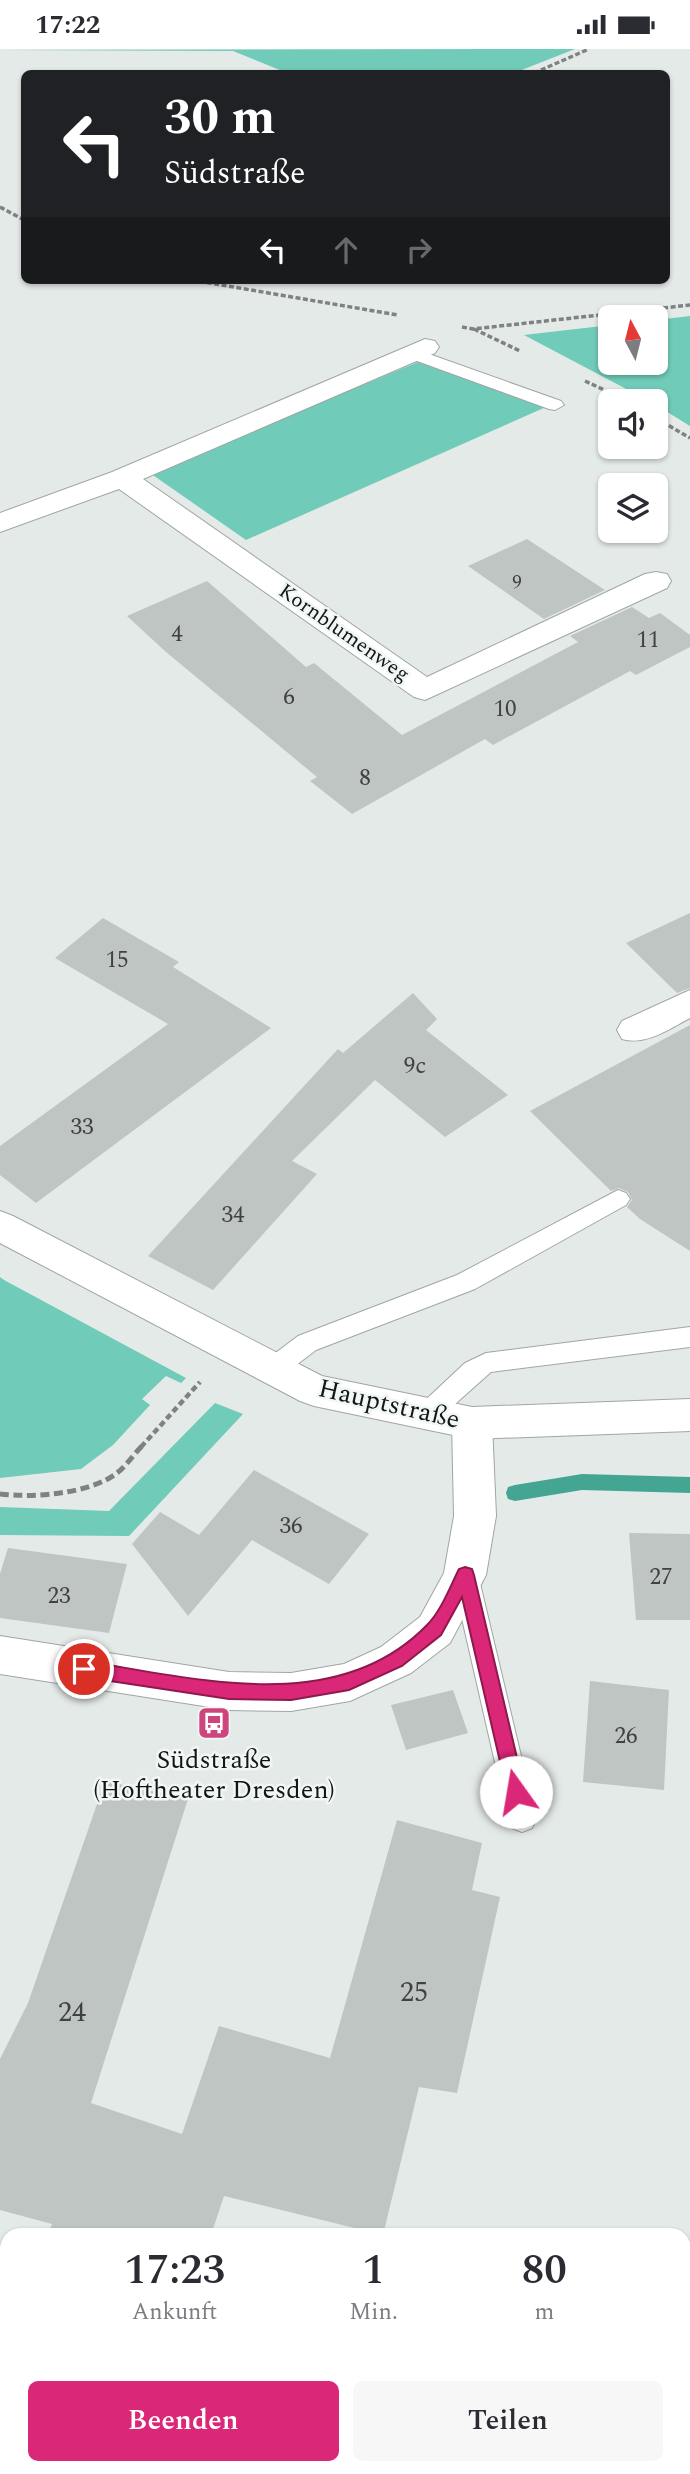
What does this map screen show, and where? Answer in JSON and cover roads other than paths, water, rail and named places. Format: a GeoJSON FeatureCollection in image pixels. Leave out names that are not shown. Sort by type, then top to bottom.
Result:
{"type":"FeatureCollection","features":[{"type":"Feature","properties":{"kind":"street"},"geometry":{"type":"LineString","coordinates":[[0,523],[122,478],[418,350]]}},
{"type":"Feature","properties":{"kind":"street","name":"Kornblumenweg"},"geometry":{"type":"LineString","coordinates":[[122,478],[425,690],[656,582]]}},
{"type":"Feature","properties":{"kind":"street"},"geometry":{"type":"LineString","coordinates":[[635,1030],[690,1003]]}},
{"type":"Feature","properties":{"kind":"street","name":"Hauptstraße"},"geometry":{"type":"LineString","coordinates":[[0,1226],[314,1390],[472,1423],[690,1415]]}},
{"type":"Feature","properties":{"kind":"street"},"geometry":{"type":"LineString","coordinates":[[0,1655],[229,1691],[291,1692],[349,1682],[396,1660],[435,1630],[465,1575],[475,1516],[472,1423]]}},
{"type":"Feature","properties":{"kind":"lane"},"geometry":{"type":"LineString","coordinates":[[418,350],[555,405]]}},
{"type":"Feature","properties":{"kind":"lane"},"geometry":{"type":"LineString","coordinates":[[274,1368],[307,1343],[466,1282],[618,1199]]}},
{"type":"Feature","properties":{"kind":"lane"},"geometry":{"type":"LineString","coordinates":[[427,1414],[474,1370],[486,1363],[690,1337]]}},
{"type":"Feature","properties":{"kind":"lane"},"geometry":{"type":"LineString","coordinates":[[465,1575],[522,1819]]}},
{"type":"Feature","properties":{"kind":"waterway"},"geometry":{"type":"LineString","coordinates":[[515,1493],[582,1482],[690,1485]]}},
{"type":"Feature","properties":{"kind":"place","name":"Südstraße (Hoftheater Dresden)"},"geometry":{"type":"Point","coordinates":[214,1723]}}]}
